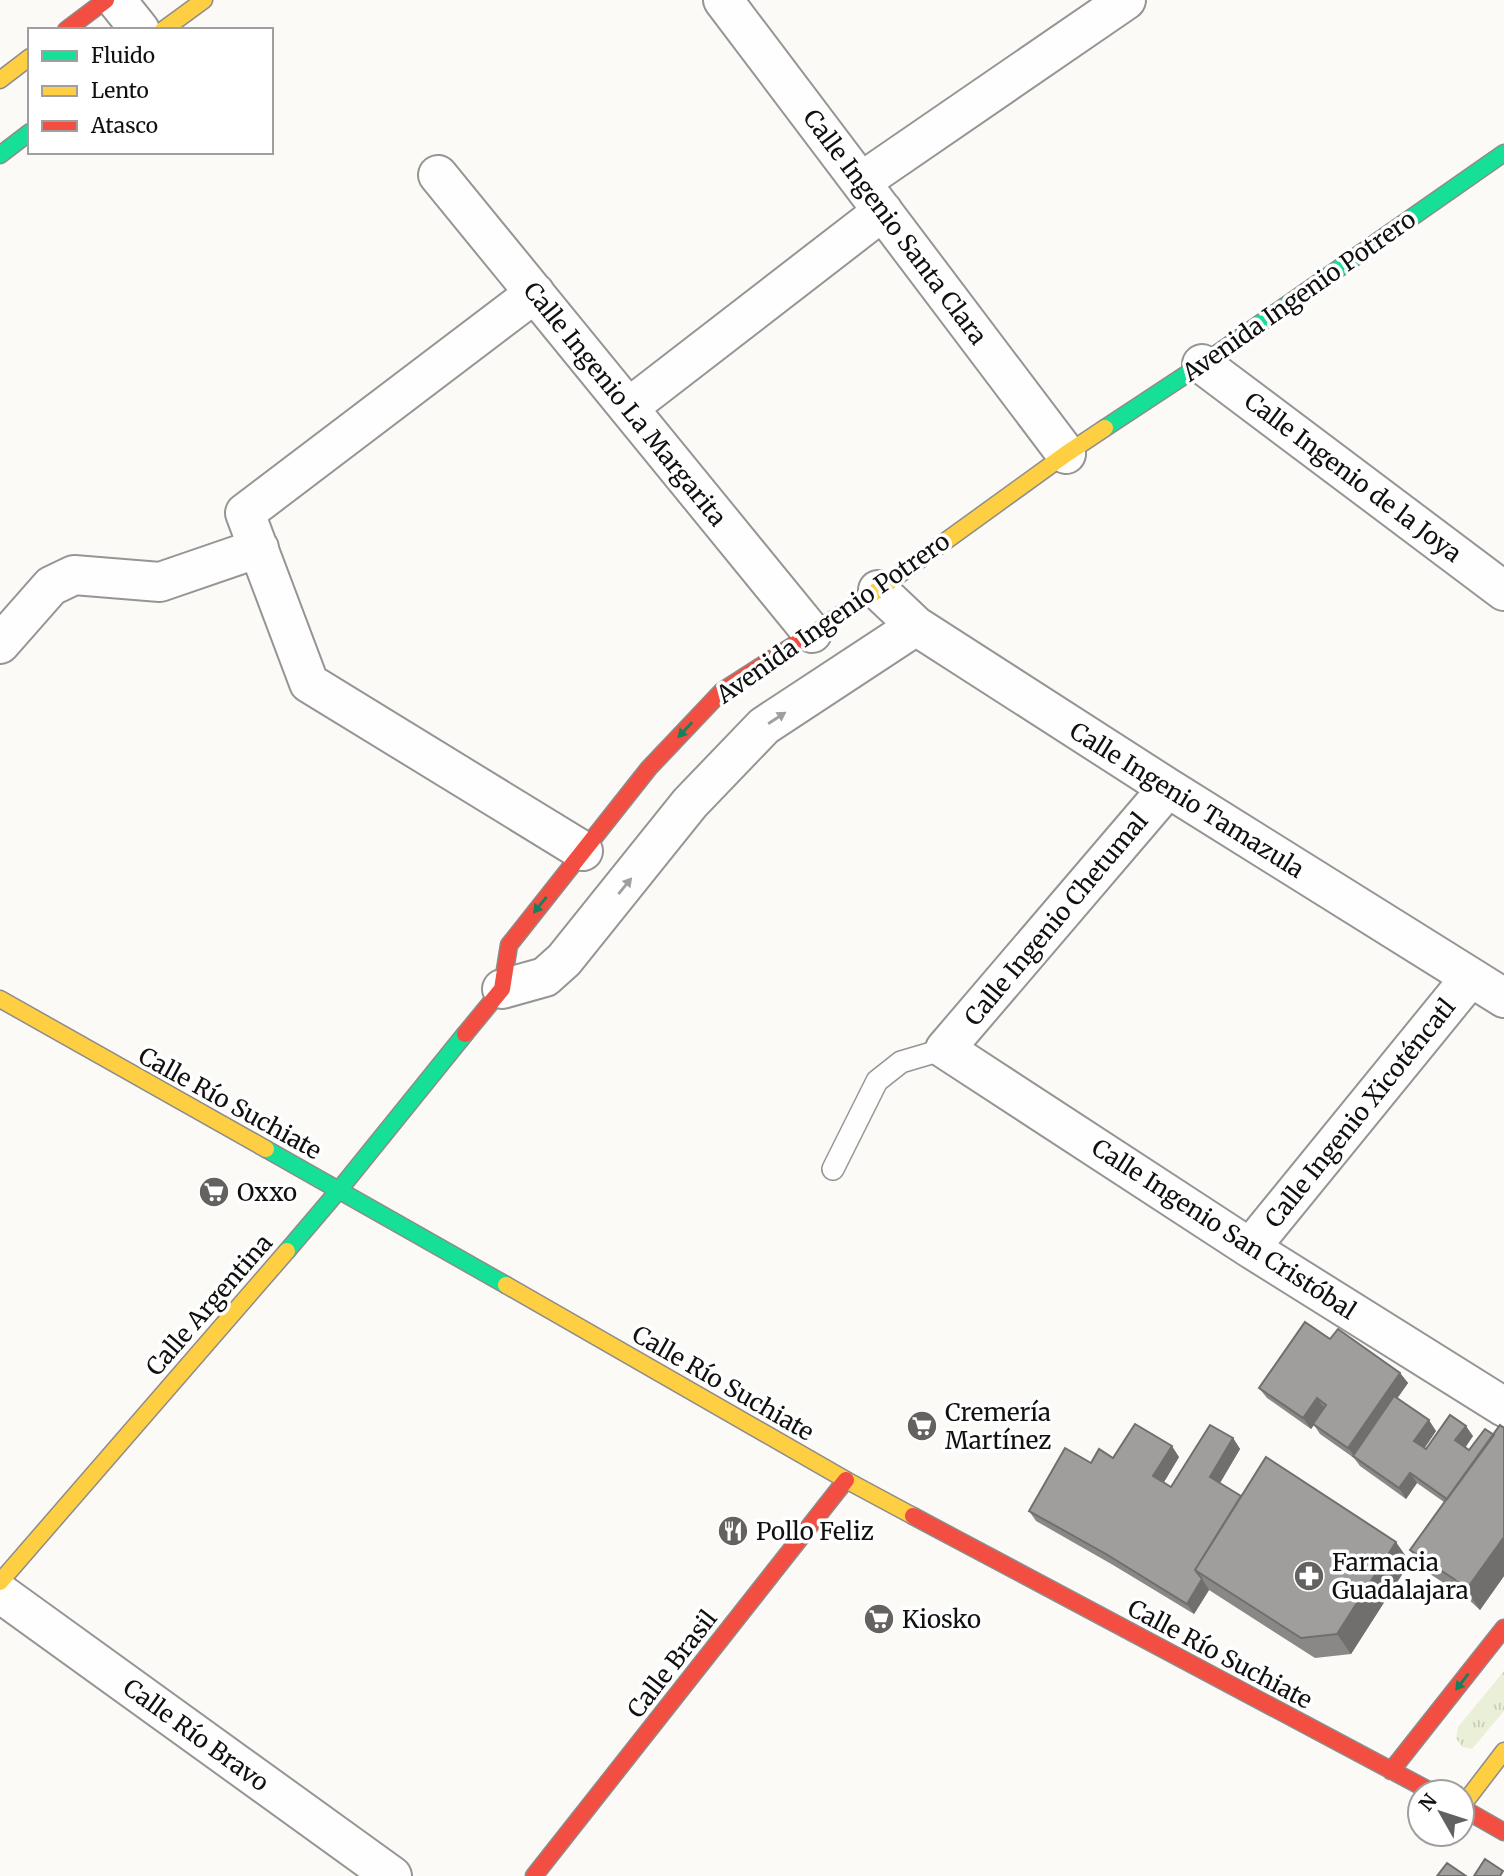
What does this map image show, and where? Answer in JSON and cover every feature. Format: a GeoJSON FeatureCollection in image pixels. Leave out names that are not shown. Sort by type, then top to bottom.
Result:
{"type":"FeatureCollection","features":[{"type":"Feature","properties":{"kind":"main road"},"geometry":{"type":"LineString","coordinates":[[69,28],[106,0]]}},
{"type":"Feature","properties":{"kind":"main road"},"geometry":{"type":"LineString","coordinates":[[166,28],[204,0]]}},
{"type":"Feature","properties":{"kind":"main road"},"geometry":{"type":"LineString","coordinates":[[0,80],[28,59]]}},
{"type":"Feature","properties":{"kind":"main road"},"geometry":{"type":"LineString","coordinates":[[0,155],[28,134]]}},
{"type":"Feature","properties":{"kind":"main road","name":"Avenida Ingenio Potrero"},"geometry":{"type":"LineString","coordinates":[[502,989],[509,945],[649,768],[722,691],[878,590],[1066,454],[1202,364],[1504,153]]}},
{"type":"Feature","properties":{"kind":"main road","name":"Calle Argentina"},"geometry":{"type":"LineString","coordinates":[[0,1582],[339,1190],[502,989]]}},
{"type":"Feature","properties":{"kind":"main road","name":"Calle Río Suchiate"},"geometry":{"type":"LineString","coordinates":[[0,999],[846,1480],[1406,1779]]}},
{"type":"Feature","properties":{"kind":"main road","name":"Calle Brasil"},"geometry":{"type":"LineString","coordinates":[[534,1876],[846,1480]]}},
{"type":"Feature","properties":{"kind":"main road"},"geometry":{"type":"LineString","coordinates":[[1391,1771],[1504,1628]]}},
{"type":"Feature","properties":{"kind":"main road"},"geometry":{"type":"LineString","coordinates":[[1476,1788],[1504,1751]]}},
{"type":"Feature","properties":{"kind":"main road"},"geometry":{"type":"LineString","coordinates":[[1476,1815],[1504,1832]]}},
{"type":"Feature","properties":{"kind":"street"},"geometry":{"type":"LineString","coordinates":[[116,0],[138,28]]}},
{"type":"Feature","properties":{"kind":"street","name":"Calle Ingenio Santa Clara"},"geometry":{"type":"LineString","coordinates":[[723,0],[1066,454]]}},
{"type":"Feature","properties":{"kind":"street"},"geometry":{"type":"LineString","coordinates":[[628,408],[872,197],[1122,1]]}},
{"type":"Feature","properties":{"kind":"street","name":"Calle Ingenio La Margarita"},"geometry":{"type":"LineString","coordinates":[[438,175],[812,633]]}},
{"type":"Feature","properties":{"kind":"street"},"geometry":{"type":"LineString","coordinates":[[534,293],[245,513],[309,683],[583,852]]}},
{"type":"Feature","properties":{"kind":"street","name":"Calle Ingenio de la Joya"},"geometry":{"type":"LineString","coordinates":[[1202,364],[1504,591]]}},
{"type":"Feature","properties":{"kind":"street"},"geometry":{"type":"LineString","coordinates":[[0,644],[51,586],[74,575],[160,582],[259,548]]}},
{"type":"Feature","properties":{"kind":"street","name":"Calle Ingenio Tamazula"},"geometry":{"type":"LineString","coordinates":[[878,590],[916,626],[1168,788],[1504,998]]}},
{"type":"Feature","properties":{"kind":"street","name":"Avenida Ingenio Potrero"},"geometry":{"type":"LineString","coordinates":[[502,989],[545,976],[564,960],[690,803],[764,726],[916,626]]}},
{"type":"Feature","properties":{"kind":"street","name":"Calle Ingenio Chetumal"},"geometry":{"type":"LineString","coordinates":[[945,1049],[1168,788]]}},
{"type":"Feature","properties":{"kind":"street","name":"Calle Ingenio Xicoténcatl"},"geometry":{"type":"LineString","coordinates":[[1250,1248],[1470,978]]}},
{"type":"Feature","properties":{"kind":"street","name":"Calle Ingenio San Cristóbal"},"geometry":{"type":"LineString","coordinates":[[945,1049],[1250,1248],[1504,1407]]}},
{"type":"Feature","properties":{"kind":"street","name":"Calle Río Bravo"},"geometry":{"type":"LineString","coordinates":[[0,1593],[392,1876]]}},
{"type":"Feature","properties":{"kind":"lane"},"geometry":{"type":"LineString","coordinates":[[833,1169],[877,1081],[901,1062],[945,1049]]}},
{"type":"Feature","properties":{"kind":"green space"},"geometry":{"type":"Polygon","coordinates":[[[1504,1671],[1504,1711],[1472,1749],[1462,1747],[1456,1738],[1458,1727],[1504,1671]]]}},
{"type":"Feature","properties":{"kind":"building"},"geometry":{"type":"Polygon","coordinates":[[[1305,1322],[1330,1339],[1338,1329],[1400,1373],[1348,1448],[1313,1424],[1326,1405],[1317,1398],[1303,1418],[1259,1388],[1305,1322]]]}},
{"type":"Feature","properties":{"kind":"building"},"geometry":{"type":"Polygon","coordinates":[[[1394,1396],[1429,1420],[1414,1441],[1426,1449],[1450,1415],[1466,1426],[1455,1440],[1469,1450],[1485,1429],[1494,1435],[1447,1499],[1410,1473],[1399,1488],[1353,1456],[1394,1396]]]}},
{"type":"Feature","properties":{"kind":"building"},"geometry":{"type":"Polygon","coordinates":[[[1135,1424],[1172,1446],[1153,1476],[1171,1487],[1210,1425],[1233,1438],[1210,1477],[1241,1496],[1195,1570],[1202,1579],[1187,1604],[1029,1511],[1065,1448],[1091,1463],[1099,1449],[1113,1458],[1135,1424]]]}},
{"type":"Feature","properties":{"kind":"building"},"geometry":{"type":"Polygon","coordinates":[[[1500,1425],[1504,1428],[1504,1537],[1466,1590],[1410,1550],[1500,1425]]]}},
{"type":"Feature","properties":{"kind":"building","name":"Farmacia Guadalajara"},"geometry":{"type":"Polygon","coordinates":[[[1266,1457],[1396,1542],[1337,1634],[1301,1638],[1195,1570],[1266,1457]]]}},
{"type":"Feature","properties":{"kind":"building"},"geometry":{"type":"Polygon","coordinates":[[[1485,1859],[1503,1871],[1500,1876],[1474,1876],[1485,1859]]]}},
{"type":"Feature","properties":{"kind":"building"},"geometry":{"type":"Polygon","coordinates":[[[1447,1863],[1466,1876],[1437,1876],[1447,1863]]]}},
{"type":"Feature","properties":{"kind":"traffic: fast"},"geometry":{"type":"LineString","coordinates":[[0,155],[28,134]]}},
{"type":"Feature","properties":{"kind":"traffic: fast"},"geometry":{"type":"LineString","coordinates":[[1105,428],[1202,364],[1504,153]]}},
{"type":"Feature","properties":{"kind":"traffic: fast"},"geometry":{"type":"LineString","coordinates":[[287,1251],[465,1034]]}},
{"type":"Feature","properties":{"kind":"traffic: fast"},"geometry":{"type":"LineString","coordinates":[[266,1149],[506,1285]]}},
{"type":"Feature","properties":{"kind":"traffic: slow"},"geometry":{"type":"LineString","coordinates":[[166,28],[204,0]]}},
{"type":"Feature","properties":{"kind":"traffic: slow"},"geometry":{"type":"LineString","coordinates":[[0,80],[28,59]]}},
{"type":"Feature","properties":{"kind":"traffic: slow"},"geometry":{"type":"LineString","coordinates":[[800,641],[878,590],[1105,428]]}},
{"type":"Feature","properties":{"kind":"traffic: slow"},"geometry":{"type":"LineString","coordinates":[[0,999],[266,1149]]}},
{"type":"Feature","properties":{"kind":"traffic: slow"},"geometry":{"type":"LineString","coordinates":[[0,1582],[287,1251]]}},
{"type":"Feature","properties":{"kind":"traffic: slow"},"geometry":{"type":"LineString","coordinates":[[506,1285],[913,1516]]}},
{"type":"Feature","properties":{"kind":"traffic: slow"},"geometry":{"type":"LineString","coordinates":[[1476,1788],[1504,1751]]}},
{"type":"Feature","properties":{"kind":"traffic: jam"},"geometry":{"type":"LineString","coordinates":[[69,28],[106,0]]}},
{"type":"Feature","properties":{"kind":"traffic: jam"},"geometry":{"type":"LineString","coordinates":[[465,1034],[502,989],[509,945],[649,768],[722,691],[800,641]]}},
{"type":"Feature","properties":{"kind":"traffic: jam"},"geometry":{"type":"LineString","coordinates":[[534,1876],[846,1480]]}},
{"type":"Feature","properties":{"kind":"traffic: jam"},"geometry":{"type":"LineString","coordinates":[[913,1516],[1406,1778]]}},
{"type":"Feature","properties":{"kind":"traffic: jam"},"geometry":{"type":"LineString","coordinates":[[1391,1771],[1504,1628]]}},
{"type":"Feature","properties":{"kind":"traffic: jam"},"geometry":{"type":"LineString","coordinates":[[1476,1816],[1504,1832]]}},
{"type":"Feature","properties":{"kind":"place","name":"Oxxo"},"geometry":{"type":"Point","coordinates":[214,1192]}},
{"type":"Feature","properties":{"kind":"place","name":"Cremería Martínez"},"geometry":{"type":"Point","coordinates":[922,1426]}},
{"type":"Feature","properties":{"kind":"place","name":"Pollo Feliz"},"geometry":{"type":"Point","coordinates":[733,1531]}},
{"type":"Feature","properties":{"kind":"place","name":"Farmacia Guadalajara"},"geometry":{"type":"Point","coordinates":[1309,1576]}},
{"type":"Feature","properties":{"kind":"place","name":"Kiosko"},"geometry":{"type":"Point","coordinates":[879,1619]}}]}
